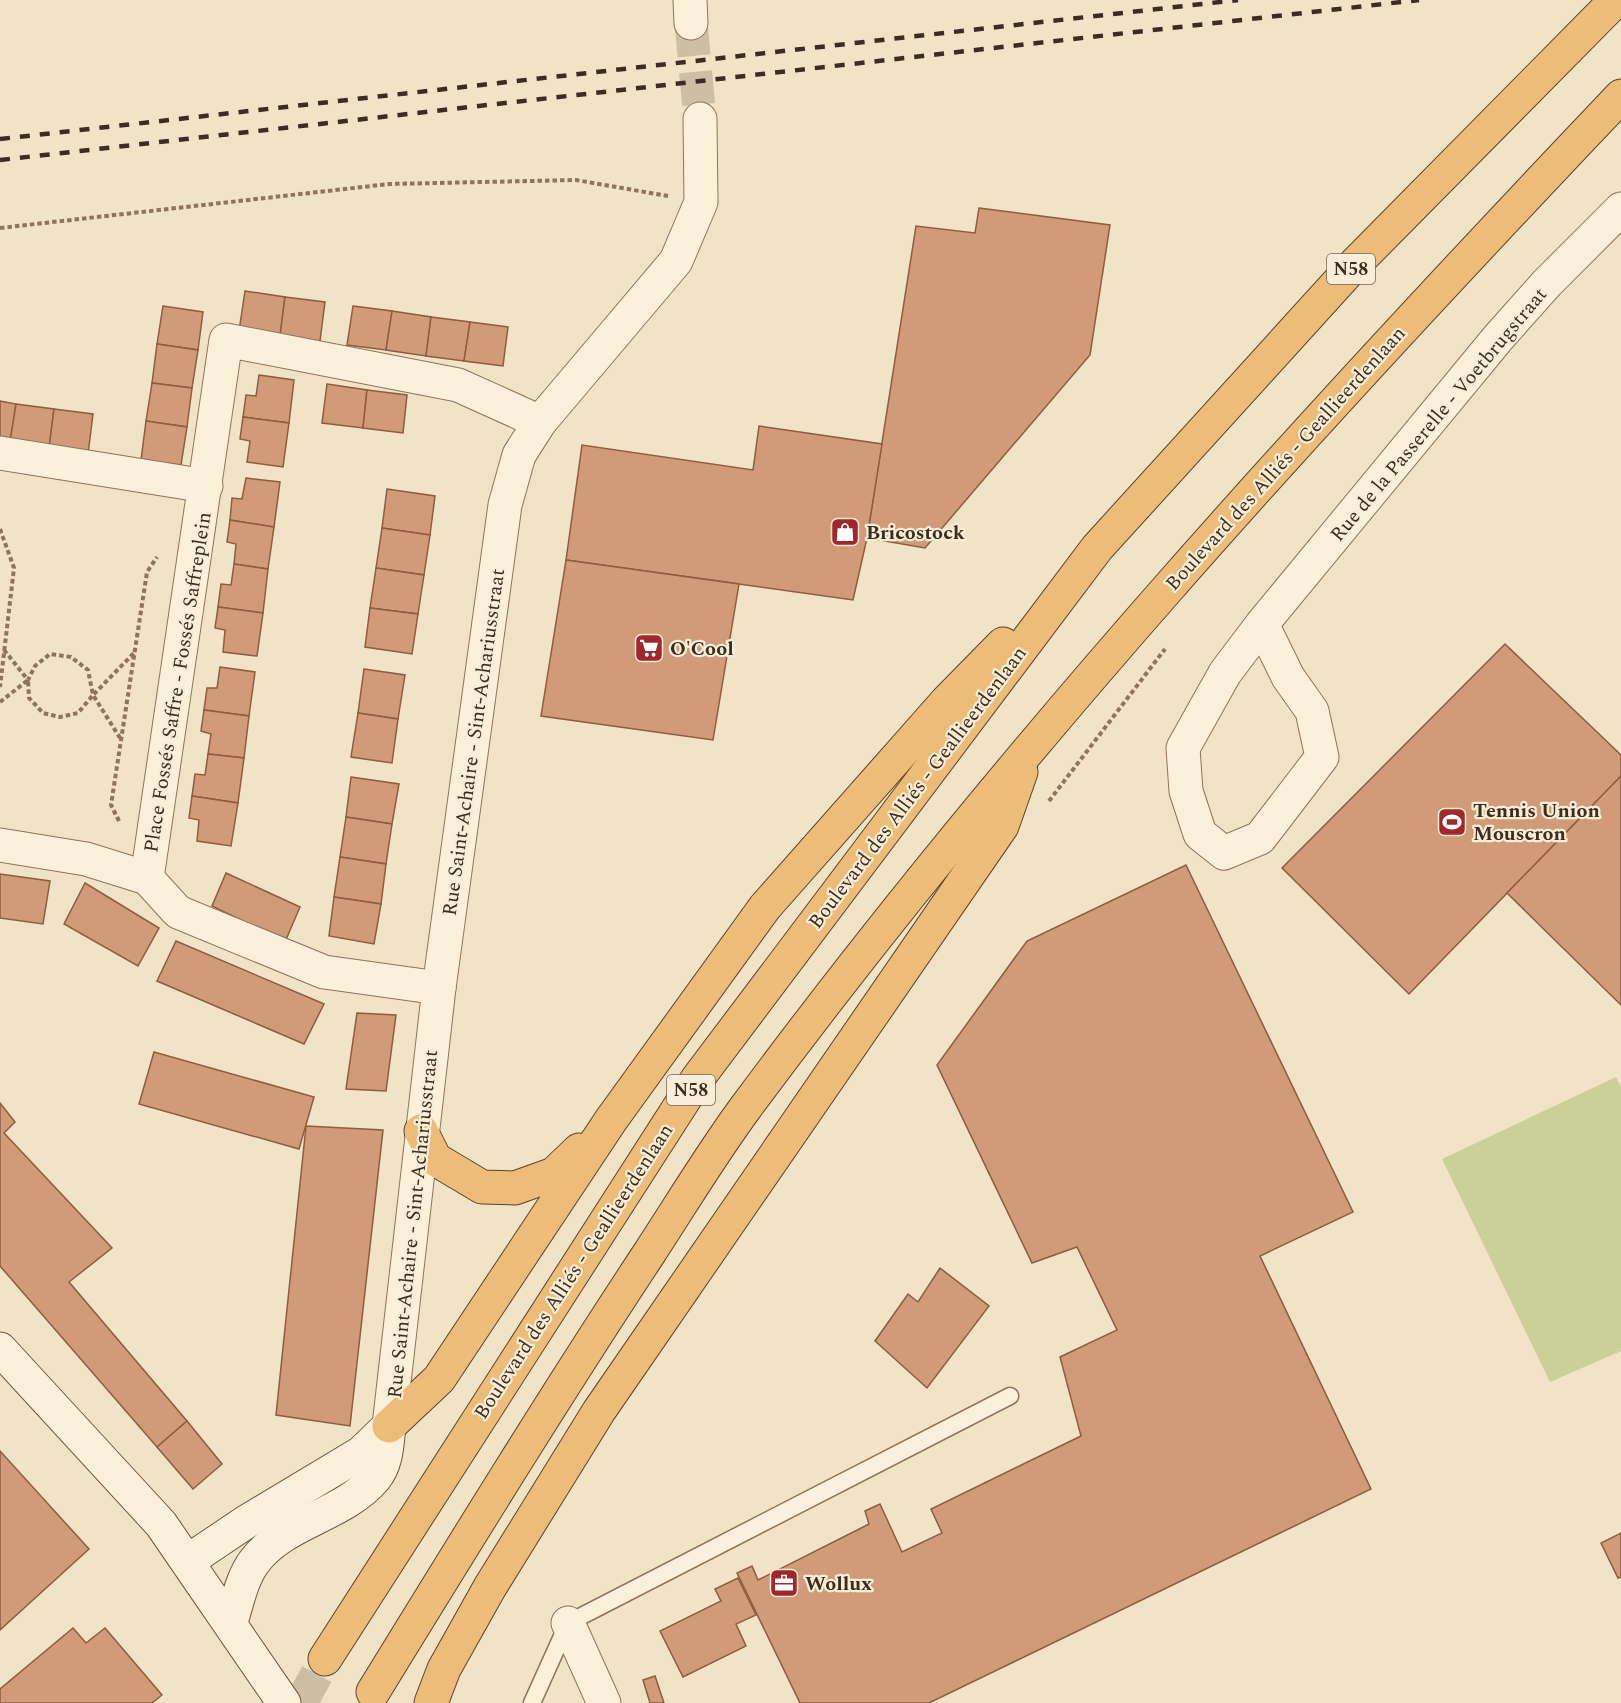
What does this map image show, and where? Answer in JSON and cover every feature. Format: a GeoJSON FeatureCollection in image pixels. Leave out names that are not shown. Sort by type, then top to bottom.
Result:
{"type":"FeatureCollection","features":[{"type":"Feature","properties":{"kind":"highway","name":"Boulevard des Alliés - Geallieerdenlaan"},"geometry":{"type":"LineString","coordinates":[[325,1659],[698,1078],[1097,548],[1356,263],[1616,0]]}},
{"type":"Feature","properties":{"kind":"highway","name":"Boulevard des Alliés - Geallieerdenlaan"},"geometry":{"type":"LineString","coordinates":[[373,1692],[571,1371],[743,1111],[905,900],[1029,750],[1173,582],[1439,287],[1621,96]]}},
{"type":"Feature","properties":{"kind":"highway"},"geometry":{"type":"LineString","coordinates":[[389,1426],[439,1379],[611,1119],[765,907],[947,701],[1097,548]]}},
{"type":"Feature","properties":{"kind":"highway"},"geometry":{"type":"LineString","coordinates":[[431,1703],[444,1669],[490,1587],[599,1411],[1002,826],[1029,750]]}},
{"type":"Feature","properties":{"kind":"highway"},"geometry":{"type":"LineString","coordinates":[[421,1131],[435,1159],[482,1187],[515,1188],[554,1174],[611,1119]]}},
{"type":"Feature","properties":{"kind":"street","name":"Rue Saint-Achaire - Sint-Achariusstraat"},"geometry":{"type":"LineString","coordinates":[[231,1622],[252,1563],[266,1548],[354,1496],[375,1478],[385,1459],[439,988],[506,505],[519,455],[540,422],[676,261],[701,202],[700,119]]}},
{"type":"Feature","properties":{"kind":"street","name":"Rue de la Passerelle - Voetbrugstraat"},"geometry":{"type":"LineString","coordinates":[[1262,624],[1288,677],[1312,711],[1322,757],[1260,837],[1224,853],[1200,834],[1186,791],[1183,748],[1225,673],[1262,624],[1498,338],[1547,283],[1621,209]]}},
{"type":"Feature","properties":{"kind":"street","name":"Place Fossés Saffre - Fossés Saffreplein"},"geometry":{"type":"LineString","coordinates":[[147,878],[226,340],[458,386],[540,422]]}},
{"type":"Feature","properties":{"kind":"street"},"geometry":{"type":"LineString","coordinates":[[0,453],[206,486]]}},
{"type":"Feature","properties":{"kind":"street"},"geometry":{"type":"LineString","coordinates":[[0,845],[86,859],[147,878],[178,912],[324,972],[439,988]]}},
{"type":"Feature","properties":{"kind":"street"},"geometry":{"type":"LineString","coordinates":[[0,1349],[161,1524],[231,1622],[284,1703]]}},
{"type":"Feature","properties":{"kind":"street","name":"Rue Saint-Achaire - Sint-Achariusstraat"},"geometry":{"type":"LineString","coordinates":[[188,1561],[246,1522],[361,1453],[389,1426]]}},
{"type":"Feature","properties":{"kind":"street"},"geometry":{"type":"LineString","coordinates":[[568,1623],[604,1703]]}},
{"type":"Feature","properties":{"kind":"lane"},"geometry":{"type":"LineString","coordinates":[[532,1703],[568,1623],[1010,1396]]}},
{"type":"Feature","properties":{"kind":"path"},"geometry":{"type":"LineString","coordinates":[[0,228],[389,184],[576,180],[701,202]]}},
{"type":"Feature","properties":{"kind":"path"},"geometry":{"type":"LineString","coordinates":[[0,529],[14,568],[0,687]]}},
{"type":"Feature","properties":{"kind":"path"},"geometry":{"type":"LineString","coordinates":[[1044,808],[1171,640]]}},
{"type":"Feature","properties":{"kind":"path"},"geometry":{"type":"LineString","coordinates":[[4,650],[28,680],[29,698],[43,713],[60,717],[78,713],[134,652]]}},
{"type":"Feature","properties":{"kind":"path"},"geometry":{"type":"LineString","coordinates":[[0,702],[28,680],[35,666],[50,654],[71,657],[88,670],[93,695],[120,739]]}},
{"type":"Feature","properties":{"kind":"green space"},"geometry":{"type":"Polygon","coordinates":[[[1616,1077],[1621,1087],[1621,1351],[1550,1382],[1442,1159],[1616,1077]]]}},
{"type":"Feature","properties":{"kind":"building"},"geometry":{"type":"Polygon","coordinates":[[[979,208],[1110,225],[1090,355],[925,548],[867,538],[916,226],[975,233],[979,208]]]}},
{"type":"Feature","properties":{"kind":"building"},"geometry":{"type":"Polygon","coordinates":[[[245,291],[285,297],[280,336],[239,331],[245,291]]]}},
{"type":"Feature","properties":{"kind":"building"},"geometry":{"type":"Polygon","coordinates":[[[285,297],[325,302],[320,341],[280,336],[285,297]]]}},
{"type":"Feature","properties":{"kind":"building"},"geometry":{"type":"Polygon","coordinates":[[[163,306],[203,312],[198,350],[157,344],[163,306]]]}},
{"type":"Feature","properties":{"kind":"building"},"geometry":{"type":"Polygon","coordinates":[[[353,306],[392,311],[386,350],[347,345],[353,306]]]}},
{"type":"Feature","properties":{"kind":"building"},"geometry":{"type":"Polygon","coordinates":[[[392,311],[431,317],[426,356],[386,350],[392,311]]]}},
{"type":"Feature","properties":{"kind":"building"},"geometry":{"type":"Polygon","coordinates":[[[431,317],[470,322],[464,361],[426,356],[431,317]]]}},
{"type":"Feature","properties":{"kind":"building"},"geometry":{"type":"Polygon","coordinates":[[[470,322],[508,327],[503,366],[464,361],[470,322]]]}},
{"type":"Feature","properties":{"kind":"building"},"geometry":{"type":"Polygon","coordinates":[[[157,344],[198,350],[192,388],[152,383],[157,344]]]}},
{"type":"Feature","properties":{"kind":"building"},"geometry":{"type":"Polygon","coordinates":[[[259,375],[294,380],[289,423],[243,417],[246,395],[256,396],[259,375]]]}},
{"type":"Feature","properties":{"kind":"building"},"geometry":{"type":"Polygon","coordinates":[[[152,383],[192,388],[187,427],[146,421],[152,383]]]}},
{"type":"Feature","properties":{"kind":"building"},"geometry":{"type":"Polygon","coordinates":[[[327,384],[367,390],[363,428],[322,423],[327,384]]]}},
{"type":"Feature","properties":{"kind":"building"},"geometry":{"type":"Polygon","coordinates":[[[367,390],[407,395],[403,433],[363,428],[367,390]]]}},
{"type":"Feature","properties":{"kind":"building"},"geometry":{"type":"Polygon","coordinates":[[[0,401],[16,404],[10,442],[0,441],[0,401]]]}},
{"type":"Feature","properties":{"kind":"building"},"geometry":{"type":"Polygon","coordinates":[[[16,404],[54,409],[49,448],[10,442],[16,404]]]}},
{"type":"Feature","properties":{"kind":"building"},"geometry":{"type":"Polygon","coordinates":[[[54,409],[93,414],[88,454],[49,448],[54,409]]]}},
{"type":"Feature","properties":{"kind":"building"},"geometry":{"type":"Polygon","coordinates":[[[243,417],[289,423],[283,467],[247,462],[250,441],[240,439],[243,417]]]}},
{"type":"Feature","properties":{"kind":"building"},"geometry":{"type":"Polygon","coordinates":[[[146,421],[187,427],[181,465],[141,460],[146,421]]]}},
{"type":"Feature","properties":{"kind":"building"},"geometry":{"type":"Polygon","coordinates":[[[759,426],[882,444],[867,538],[853,600],[566,560],[582,445],[753,470],[759,426]]]}},
{"type":"Feature","properties":{"kind":"building"},"geometry":{"type":"Polygon","coordinates":[[[246,478],[280,482],[274,527],[230,520],[232,498],[242,499],[246,478]]]}},
{"type":"Feature","properties":{"kind":"building"},"geometry":{"type":"Polygon","coordinates":[[[387,489],[435,496],[430,535],[382,528],[387,489]]]}},
{"type":"Feature","properties":{"kind":"building"},"geometry":{"type":"Polygon","coordinates":[[[230,520],[274,527],[268,569],[234,564],[236,544],[227,542],[230,520]]]}},
{"type":"Feature","properties":{"kind":"building"},"geometry":{"type":"Polygon","coordinates":[[[382,528],[430,535],[424,575],[376,568],[382,528]]]}},
{"type":"Feature","properties":{"kind":"building"},"geometry":{"type":"Polygon","coordinates":[[[566,560],[739,584],[713,740],[541,716],[566,560]]]}},
{"type":"Feature","properties":{"kind":"building"},"geometry":{"type":"Polygon","coordinates":[[[234,564],[268,569],[263,613],[218,607],[221,584],[231,585],[234,564]]]}},
{"type":"Feature","properties":{"kind":"building"},"geometry":{"type":"Polygon","coordinates":[[[376,568],[424,575],[418,614],[370,608],[376,568]]]}},
{"type":"Feature","properties":{"kind":"building"},"geometry":{"type":"Polygon","coordinates":[[[218,607],[263,613],[257,656],[223,652],[225,630],[215,628],[218,607]]]}},
{"type":"Feature","properties":{"kind":"building"},"geometry":{"type":"Polygon","coordinates":[[[370,608],[418,614],[412,654],[365,647],[370,608]]]}},
{"type":"Feature","properties":{"kind":"building","name":"Tennis Union Mouscron"},"geometry":{"type":"Polygon","coordinates":[[[1505,644],[1621,755],[1621,776],[1409,994],[1282,868],[1505,644]]]}},
{"type":"Feature","properties":{"kind":"building"},"geometry":{"type":"Polygon","coordinates":[[[220,667],[255,672],[249,716],[204,710],[207,688],[217,688],[220,667]]]}},
{"type":"Feature","properties":{"kind":"building"},"geometry":{"type":"Polygon","coordinates":[[[364,669],[405,675],[398,719],[358,713],[364,669]]]}},
{"type":"Feature","properties":{"kind":"building"},"geometry":{"type":"Polygon","coordinates":[[[204,710],[249,716],[244,758],[208,754],[211,734],[201,731],[204,710]]]}},
{"type":"Feature","properties":{"kind":"building"},"geometry":{"type":"Polygon","coordinates":[[[358,713],[398,719],[392,763],[351,757],[358,713]]]}},
{"type":"Feature","properties":{"kind":"building"},"geometry":{"type":"Polygon","coordinates":[[[208,754],[244,758],[238,803],[192,796],[195,774],[205,775],[208,754]]]}},
{"type":"Feature","properties":{"kind":"building"},"geometry":{"type":"Polygon","coordinates":[[[1621,776],[1621,1005],[1507,893],[1621,776]]]}},
{"type":"Feature","properties":{"kind":"building"},"geometry":{"type":"Polygon","coordinates":[[[351,777],[399,784],[392,824],[346,817],[351,777]]]}},
{"type":"Feature","properties":{"kind":"building"},"geometry":{"type":"Polygon","coordinates":[[[192,796],[238,803],[231,846],[197,841],[199,820],[189,818],[192,796]]]}},
{"type":"Feature","properties":{"kind":"building"},"geometry":{"type":"Polygon","coordinates":[[[346,817],[392,824],[386,864],[340,857],[346,817]]]}},
{"type":"Feature","properties":{"kind":"building"},"geometry":{"type":"Polygon","coordinates":[[[340,857],[386,864],[381,904],[334,897],[340,857]]]}},
{"type":"Feature","properties":{"kind":"building"},"geometry":{"type":"Polygon","coordinates":[[[1186,865],[1353,1212],[1260,1256],[1371,1489],[929,1703],[800,1703],[737,1573],[752,1566],[758,1580],[869,1524],[865,1511],[880,1504],[902,1552],[942,1533],[931,1509],[1081,1436],[1060,1357],[1117,1330],[1077,1247],[1032,1263],[937,1065],[1027,941],[1186,865]]]}},
{"type":"Feature","properties":{"kind":"building"},"geometry":{"type":"Polygon","coordinates":[[[226,873],[300,907],[285,942],[212,906],[226,873]]]}},
{"type":"Feature","properties":{"kind":"building"},"geometry":{"type":"Polygon","coordinates":[[[0,874],[50,881],[43,924],[0,918],[0,874]]]}},
{"type":"Feature","properties":{"kind":"building"},"geometry":{"type":"Polygon","coordinates":[[[85,883],[159,928],[138,966],[64,924],[85,883]]]}},
{"type":"Feature","properties":{"kind":"building"},"geometry":{"type":"Polygon","coordinates":[[[334,897],[381,904],[374,944],[329,936],[334,897]]]}},
{"type":"Feature","properties":{"kind":"building"},"geometry":{"type":"Polygon","coordinates":[[[176,941],[324,1004],[304,1044],[157,981],[176,941]]]}},
{"type":"Feature","properties":{"kind":"building"},"geometry":{"type":"Polygon","coordinates":[[[357,1013],[396,1015],[386,1091],[346,1089],[357,1013]]]}},
{"type":"Feature","properties":{"kind":"building"},"geometry":{"type":"Polygon","coordinates":[[[154,1052],[314,1097],[299,1149],[139,1104],[154,1052]]]}},
{"type":"Feature","properties":{"kind":"building"},"geometry":{"type":"Polygon","coordinates":[[[0,1103],[15,1122],[4,1133],[112,1248],[69,1282],[187,1421],[157,1447],[0,1266],[0,1103]]]}},
{"type":"Feature","properties":{"kind":"building"},"geometry":{"type":"Polygon","coordinates":[[[306,1126],[383,1130],[350,1426],[276,1415],[306,1126]]]}},
{"type":"Feature","properties":{"kind":"building"},"geometry":{"type":"Polygon","coordinates":[[[940,1268],[989,1306],[927,1388],[875,1341],[908,1294],[918,1302],[940,1268]]]}},
{"type":"Feature","properties":{"kind":"building"},"geometry":{"type":"Polygon","coordinates":[[[187,1421],[222,1464],[193,1489],[157,1447],[187,1421]]]}},
{"type":"Feature","properties":{"kind":"building"},"geometry":{"type":"Polygon","coordinates":[[[0,1451],[89,1549],[0,1630],[0,1451]]]}},
{"type":"Feature","properties":{"kind":"building"},"geometry":{"type":"Polygon","coordinates":[[[1621,1533],[1621,1577],[1618,1578],[1601,1543],[1621,1533]]]}},
{"type":"Feature","properties":{"kind":"building"},"geometry":{"type":"Polygon","coordinates":[[[738,1578],[756,1615],[736,1624],[746,1646],[683,1677],[660,1631],[721,1601],[715,1589],[738,1578]]]}},
{"type":"Feature","properties":{"kind":"building"},"geometry":{"type":"Polygon","coordinates":[[[73,1628],[86,1643],[105,1628],[162,1695],[152,1703],[0,1703],[0,1689],[73,1628]]]}},
{"type":"Feature","properties":{"kind":"building"},"geometry":{"type":"Polygon","coordinates":[[[655,1676],[664,1703],[650,1703],[643,1680],[655,1676]]]}},
{"type":"Feature","properties":{"kind":"tunnel"},"geometry":{"type":"LineString","coordinates":[[691,23],[700,119]]}},
{"type":"Feature","properties":{"kind":"tunnel"},"geometry":{"type":"LineString","coordinates":[[301,1703],[325,1659]]}},
{"type":"Feature","properties":{"kind":"railway"},"geometry":{"type":"LineString","coordinates":[[0,139],[1238,0]]}},
{"type":"Feature","properties":{"kind":"railway"},"geometry":{"type":"LineString","coordinates":[[0,160],[1419,0]]}},
{"type":"Feature","properties":{"kind":"place","name":"Bricostock"},"geometry":{"type":"Point","coordinates":[845,532]}},
{"type":"Feature","properties":{"kind":"place","name":"O'Cool"},"geometry":{"type":"Point","coordinates":[649,648]}},
{"type":"Feature","properties":{"kind":"place","name":"Tennis Union Mouscron"},"geometry":{"type":"Point","coordinates":[1452,822]}},
{"type":"Feature","properties":{"kind":"place","name":"Wollux"},"geometry":{"type":"Point","coordinates":[784,1583]}}]}
